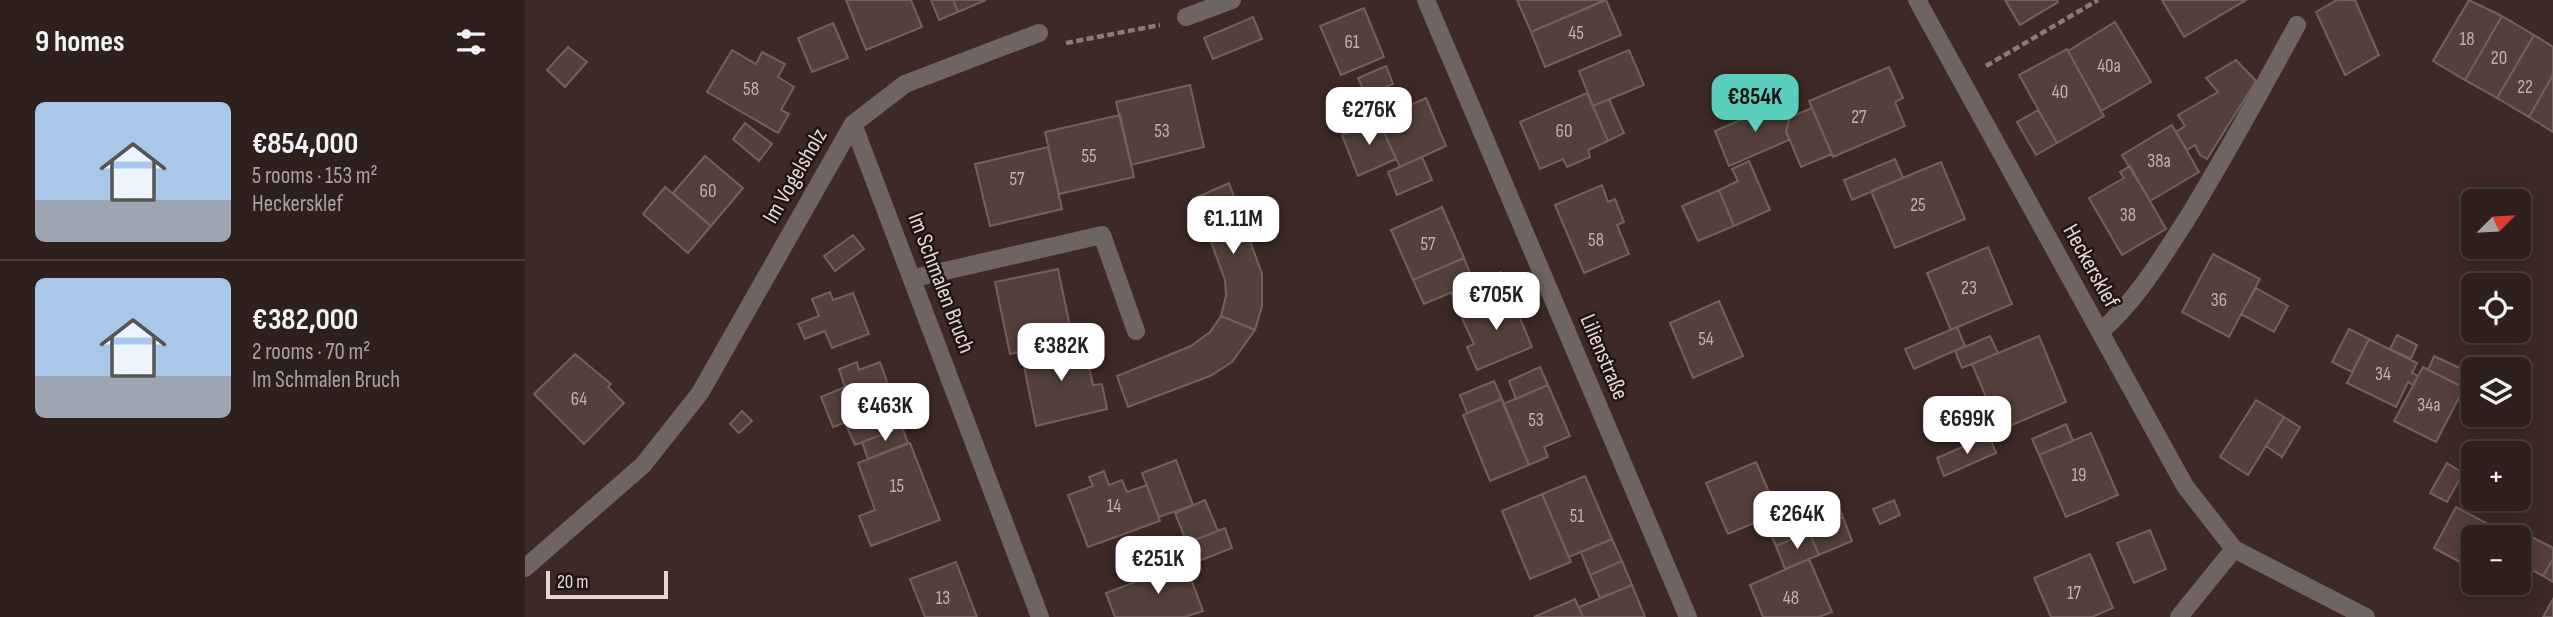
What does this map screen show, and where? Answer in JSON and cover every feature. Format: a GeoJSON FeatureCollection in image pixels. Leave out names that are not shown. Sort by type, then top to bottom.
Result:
{"type":"FeatureCollection","features":[{"type":"Feature","properties":{"kind":"street"},"geometry":{"type":"LineString","coordinates":[[1186,17],[1232,0]]}},
{"type":"Feature","properties":{"kind":"street","name":"Lilienstraße"},"geometry":{"type":"LineString","coordinates":[[1426,0],[1688,617]]}},
{"type":"Feature","properties":{"kind":"street","name":"Heckersklef"},"geometry":{"type":"LineString","coordinates":[[1917,0],[2185,486],[2234,550],[2366,617]]}},
{"type":"Feature","properties":{"kind":"street"},"geometry":{"type":"LineString","coordinates":[[2100,332],[2123,312],[2149,278],[2225,157],[2297,25]]}},
{"type":"Feature","properties":{"kind":"street","name":"Im Vogelsholz"},"geometry":{"type":"LineString","coordinates":[[525,568],[643,464],[699,393],[853,124],[905,84],[1039,33]]}},
{"type":"Feature","properties":{"kind":"street","name":"Im Schmalen Bruch"},"geometry":{"type":"LineString","coordinates":[[853,124],[1040,617]]}},
{"type":"Feature","properties":{"kind":"street"},"geometry":{"type":"LineString","coordinates":[[913,278],[1102,235],[1136,331]]}},
{"type":"Feature","properties":{"kind":"street"},"geometry":{"type":"LineString","coordinates":[[2179,617],[2234,550]]}},
{"type":"Feature","properties":{"kind":"path"},"geometry":{"type":"LineString","coordinates":[[1961,81],[2098,0]]}},
{"type":"Feature","properties":{"kind":"path"},"geometry":{"type":"LineString","coordinates":[[1039,33],[1063,43],[1164,24],[1186,17]]}},
{"type":"Feature","properties":{"kind":"building"},"geometry":{"type":"Polygon","coordinates":[[[846,0],[911,0],[922,27],[866,50],[846,0]]]}},
{"type":"Feature","properties":{"kind":"building"},"geometry":{"type":"Polygon","coordinates":[[[931,0],[953,0],[958,12],[939,20],[931,0]]]}},
{"type":"Feature","properties":{"kind":"building"},"geometry":{"type":"Polygon","coordinates":[[[953,0],[986,0],[958,12],[953,0]]]}},
{"type":"Feature","properties":{"kind":"building"},"geometry":{"type":"Polygon","coordinates":[[[1517,0],[1605,0],[1531,32],[1517,0]]]}},
{"type":"Feature","properties":{"kind":"building"},"geometry":{"type":"Polygon","coordinates":[[[1606,0],[1621,35],[1545,67],[1531,32],[1606,0]]]}},
{"type":"Feature","properties":{"kind":"building"},"geometry":{"type":"Polygon","coordinates":[[[2005,0],[2057,0],[2058,2],[2020,25],[2005,0]]]}},
{"type":"Feature","properties":{"kind":"building"},"geometry":{"type":"Polygon","coordinates":[[[2162,0],[2246,0],[2184,37],[2162,0]]]}},
{"type":"Feature","properties":{"kind":"building"},"geometry":{"type":"Polygon","coordinates":[[[2337,0],[2355,0],[2379,55],[2345,75],[2316,12],[2337,0]]]}},
{"type":"Feature","properties":{"kind":"building"},"geometry":{"type":"Polygon","coordinates":[[[2469,0],[2502,16],[2465,80],[2433,61],[2469,0]]]}},
{"type":"Feature","properties":{"kind":"building"},"geometry":{"type":"Polygon","coordinates":[[[1364,8],[1384,57],[1341,75],[1320,26],[1364,8]]]}},
{"type":"Feature","properties":{"kind":"building"},"geometry":{"type":"Polygon","coordinates":[[[2502,16],[2534,35],[2497,98],[2465,80],[2502,16]]]}},
{"type":"Feature","properties":{"kind":"building"},"geometry":{"type":"Polygon","coordinates":[[[1253,17],[1262,39],[1213,59],[1204,38],[1253,17]]]}},
{"type":"Feature","properties":{"kind":"building"},"geometry":{"type":"Polygon","coordinates":[[[2115,22],[2151,82],[2101,111],[2068,51],[2115,22]]]}},
{"type":"Feature","properties":{"kind":"building"},"geometry":{"type":"Polygon","coordinates":[[[833,23],[848,58],[812,72],[798,38],[833,23]]]}},
{"type":"Feature","properties":{"kind":"building"},"geometry":{"type":"Polygon","coordinates":[[[2534,35],[2553,47],[2553,75],[2529,117],[2497,98],[2534,35]]]}},
{"type":"Feature","properties":{"kind":"building"},"geometry":{"type":"Polygon","coordinates":[[[568,47],[587,62],[565,87],[547,70],[568,47]]]}},
{"type":"Feature","properties":{"kind":"building"},"geometry":{"type":"Polygon","coordinates":[[[2067,49],[2104,116],[2057,143],[2019,75],[2067,49]]]}},
{"type":"Feature","properties":{"kind":"building"},"geometry":{"type":"Polygon","coordinates":[[[732,50],[756,64],[762,52],[785,64],[778,77],[794,87],[781,110],[789,114],[778,133],[707,92],[732,50]]]}},
{"type":"Feature","properties":{"kind":"building"},"geometry":{"type":"Polygon","coordinates":[[[1629,50],[1644,85],[1593,106],[1579,71],[1629,50]]]}},
{"type":"Feature","properties":{"kind":"building"},"geometry":{"type":"Polygon","coordinates":[[[2236,60],[2256,81],[2207,159],[2200,155],[2195,145],[2187,150],[2176,132],[2185,126],[2178,115],[2218,92],[2206,78],[2236,60]]]}},
{"type":"Feature","properties":{"kind":"building"},"geometry":{"type":"Polygon","coordinates":[[[1386,66],[1393,84],[1366,95],[1358,78],[1386,66]]]}},
{"type":"Feature","properties":{"kind":"building"},"geometry":{"type":"Polygon","coordinates":[[[1889,67],[1903,98],[1895,102],[1905,126],[1833,157],[1809,101],[1889,67]]]}},
{"type":"Feature","properties":{"kind":"building"},"geometry":{"type":"Polygon","coordinates":[[[2553,75],[2553,132],[2529,117],[2553,75]]]}},
{"type":"Feature","properties":{"kind":"building"},"geometry":{"type":"Polygon","coordinates":[[[1190,85],[1204,147],[1131,165],[1116,102],[1190,85]]]}},
{"type":"Feature","properties":{"kind":"building"},"geometry":{"type":"Polygon","coordinates":[[[1587,93],[1608,141],[1588,150],[1590,157],[1567,167],[1563,159],[1540,169],[1520,122],[1587,93]]]}},
{"type":"Feature","properties":{"kind":"building"},"geometry":{"type":"Polygon","coordinates":[[[1426,98],[1446,146],[1400,167],[1378,119],[1426,98]]]}},
{"type":"Feature","properties":{"kind":"building"},"geometry":{"type":"Polygon","coordinates":[[[1609,99],[1624,133],[1608,141],[1593,106],[1609,99]]]}},
{"type":"Feature","properties":{"kind":"building"},"geometry":{"type":"Polygon","coordinates":[[[1784,101],[1790,117],[1786,131],[1789,140],[1729,166],[1715,131],[1784,101]]]}},
{"type":"Feature","properties":{"kind":"building"},"geometry":{"type":"Polygon","coordinates":[[[1812,108],[1832,154],[1801,167],[1786,131],[1790,117],[1812,108]]]}},
{"type":"Feature","properties":{"kind":"building"},"geometry":{"type":"Polygon","coordinates":[[[2038,110],[2057,143],[2036,155],[2017,122],[2038,110]]]}},
{"type":"Feature","properties":{"kind":"building"},"geometry":{"type":"Polygon","coordinates":[[[1120,115],[1134,177],[1059,194],[1045,132],[1120,115]]]}},
{"type":"Feature","properties":{"kind":"building"},"geometry":{"type":"Polygon","coordinates":[[[1378,119],[1396,159],[1358,176],[1342,135],[1378,119]]]}},
{"type":"Feature","properties":{"kind":"building"},"geometry":{"type":"Polygon","coordinates":[[[745,123],[772,144],[759,161],[733,139],[745,123]]]}},
{"type":"Feature","properties":{"kind":"building"},"geometry":{"type":"Polygon","coordinates":[[[2172,125],[2199,172],[2150,201],[2122,155],[2172,125]]]}},
{"type":"Feature","properties":{"kind":"building"},"geometry":{"type":"Polygon","coordinates":[[[1048,147],[1062,209],[990,226],[975,164],[1048,147]]]}},
{"type":"Feature","properties":{"kind":"building"},"geometry":{"type":"Polygon","coordinates":[[[705,156],[743,188],[711,226],[673,193],[705,156]]]}},
{"type":"Feature","properties":{"kind":"building"},"geometry":{"type":"Polygon","coordinates":[[[1422,157],[1432,180],[1397,195],[1388,172],[1422,157]]]}},
{"type":"Feature","properties":{"kind":"building"},"geometry":{"type":"Polygon","coordinates":[[[1895,159],[1903,178],[1852,200],[1844,180],[1895,159]]]}},
{"type":"Feature","properties":{"kind":"building"},"geometry":{"type":"Polygon","coordinates":[[[1749,161],[1770,210],[1734,226],[1719,190],[1738,181],[1732,169],[1749,161]]]}},
{"type":"Feature","properties":{"kind":"building"},"geometry":{"type":"Polygon","coordinates":[[[1941,162],[1965,219],[1895,248],[1871,191],[1941,162]]]}},
{"type":"Feature","properties":{"kind":"building"},"geometry":{"type":"Polygon","coordinates":[[[2130,166],[2166,229],[2122,255],[2089,198],[2124,178],[2120,172],[2130,166]]]}},
{"type":"Feature","properties":{"kind":"building"},"geometry":{"type":"Polygon","coordinates":[[[1229,183],[1262,274],[1262,306],[1255,330],[1221,316],[1226,296],[1225,280],[1195,198],[1229,183]]]}},
{"type":"Feature","properties":{"kind":"building"},"geometry":{"type":"Polygon","coordinates":[[[1602,185],[1608,202],[1615,199],[1624,222],[1617,225],[1629,254],[1584,273],[1555,205],[1602,185]]]}},
{"type":"Feature","properties":{"kind":"building"},"geometry":{"type":"Polygon","coordinates":[[[665,187],[711,226],[688,253],[643,214],[665,187]]]}},
{"type":"Feature","properties":{"kind":"building"},"geometry":{"type":"Polygon","coordinates":[[[1719,190],[1734,226],[1698,241],[1682,206],[1719,190]]]}},
{"type":"Feature","properties":{"kind":"building"},"geometry":{"type":"Polygon","coordinates":[[[1442,207],[1464,258],[1413,280],[1391,230],[1442,207]]]}},
{"type":"Feature","properties":{"kind":"building"},"geometry":{"type":"Polygon","coordinates":[[[853,235],[864,249],[835,271],[824,256],[853,235]]]}},
{"type":"Feature","properties":{"kind":"building"},"geometry":{"type":"Polygon","coordinates":[[[1988,247],[2012,304],[1951,330],[1927,273],[1988,247]]]}},
{"type":"Feature","properties":{"kind":"building"},"geometry":{"type":"Polygon","coordinates":[[[2213,254],[2260,279],[2229,337],[2182,312],[2213,254]]]}},
{"type":"Feature","properties":{"kind":"building"},"geometry":{"type":"Polygon","coordinates":[[[1464,258],[1474,283],[1424,304],[1413,280],[1464,258]]]}},
{"type":"Feature","properties":{"kind":"building"},"geometry":{"type":"Polygon","coordinates":[[[1058,269],[1073,341],[1010,354],[995,282],[1058,269]]]}},
{"type":"Feature","properties":{"kind":"building"},"geometry":{"type":"Polygon","coordinates":[[[1501,272],[1510,294],[1461,316],[1451,292],[1501,272]]]}},
{"type":"Feature","properties":{"kind":"building"},"geometry":{"type":"Polygon","coordinates":[[[2256,288],[2288,306],[2274,332],[2241,314],[2256,288]]]}},
{"type":"Feature","properties":{"kind":"building"},"geometry":{"type":"Polygon","coordinates":[[[830,292],[833,300],[853,293],[869,334],[832,348],[825,331],[805,339],[798,324],[819,316],[812,299],[830,292]]]}},
{"type":"Feature","properties":{"kind":"building"},"geometry":{"type":"Polygon","coordinates":[[[1510,294],[1532,347],[1477,370],[1467,347],[1474,344],[1461,316],[1510,294]]]}},
{"type":"Feature","properties":{"kind":"building"},"geometry":{"type":"Polygon","coordinates":[[[1719,301],[1743,356],[1693,378],[1670,323],[1719,301]]]}},
{"type":"Feature","properties":{"kind":"building"},"geometry":{"type":"Polygon","coordinates":[[[1221,316],[1255,330],[1232,362],[1210,376],[1128,407],[1117,376],[1191,346],[1210,332],[1221,316]]]}},
{"type":"Feature","properties":{"kind":"building"},"geometry":{"type":"Polygon","coordinates":[[[1957,327],[1965,346],[1914,369],[1905,349],[1957,327]]]}},
{"type":"Feature","properties":{"kind":"building"},"geometry":{"type":"Polygon","coordinates":[[[2349,329],[2369,339],[2352,372],[2332,362],[2349,329]]]}},
{"type":"Feature","properties":{"kind":"building"},"geometry":{"type":"Polygon","coordinates":[[[2397,335],[2417,345],[2411,359],[2390,349],[2397,335]]]}},
{"type":"Feature","properties":{"kind":"building"},"geometry":{"type":"Polygon","coordinates":[[[1990,336],[1998,353],[1962,368],[1955,351],[1990,336]]]}},
{"type":"Feature","properties":{"kind":"building"},"geometry":{"type":"Polygon","coordinates":[[[2039,336],[2066,402],[2000,430],[1972,364],[2039,336]]]}},
{"type":"Feature","properties":{"kind":"building"},"geometry":{"type":"Polygon","coordinates":[[[1083,339],[1093,385],[1102,384],[1107,409],[1036,426],[1021,351],[1083,339]]]}},
{"type":"Feature","properties":{"kind":"building"},"geometry":{"type":"Polygon","coordinates":[[[2369,339],[2417,363],[2412,373],[2418,376],[2413,385],[2408,382],[2396,407],[2347,383],[2369,339]]]}},
{"type":"Feature","properties":{"kind":"building"},"geometry":{"type":"Polygon","coordinates":[[[575,354],[611,384],[608,387],[624,403],[584,444],[534,394],[575,354]]]}},
{"type":"Feature","properties":{"kind":"building"},"geometry":{"type":"Polygon","coordinates":[[[2434,356],[2461,369],[2461,381],[2459,385],[2428,370],[2434,356]]]}},
{"type":"Feature","properties":{"kind":"building"},"geometry":{"type":"Polygon","coordinates":[[[857,362],[859,370],[880,362],[895,404],[833,427],[821,397],[845,387],[839,369],[857,362]]]}},
{"type":"Feature","properties":{"kind":"building"},"geometry":{"type":"Polygon","coordinates":[[[1540,367],[1548,385],[1516,399],[1509,381],[1540,367]]]}},
{"type":"Feature","properties":{"kind":"building"},"geometry":{"type":"Polygon","coordinates":[[[2423,367],[2461,386],[2461,394],[2436,442],[2394,421],[2423,367]]]}},
{"type":"Feature","properties":{"kind":"building"},"geometry":{"type":"Polygon","coordinates":[[[1494,381],[1502,399],[1467,413],[1460,395],[1494,381]]]}},
{"type":"Feature","properties":{"kind":"building"},"geometry":{"type":"Polygon","coordinates":[[[1548,385],[1570,436],[1544,447],[1548,457],[1529,465],[1503,404],[1548,385]]]}},
{"type":"Feature","properties":{"kind":"building"},"geometry":{"type":"Polygon","coordinates":[[[1502,399],[1529,465],[1490,481],[1463,415],[1502,399]]]}},
{"type":"Feature","properties":{"kind":"building"},"geometry":{"type":"Polygon","coordinates":[[[2256,400],[2284,417],[2248,475],[2220,457],[2256,400]]]}},
{"type":"Feature","properties":{"kind":"building"},"geometry":{"type":"Polygon","coordinates":[[[893,404],[902,427],[855,445],[845,423],[893,404]]]}},
{"type":"Feature","properties":{"kind":"building"},"geometry":{"type":"Polygon","coordinates":[[[742,411],[752,421],[739,433],[730,424],[742,411]]]}},
{"type":"Feature","properties":{"kind":"building"},"geometry":{"type":"Polygon","coordinates":[[[2284,417],[2300,427],[2282,457],[2266,446],[2284,417]]]}},
{"type":"Feature","properties":{"kind":"building"},"geometry":{"type":"Polygon","coordinates":[[[2066,424],[2073,441],[2039,455],[2032,439],[2066,424]]]}},
{"type":"Feature","properties":{"kind":"building"},"geometry":{"type":"Polygon","coordinates":[[[902,427],[908,443],[868,459],[862,442],[902,427]]]}},
{"type":"Feature","properties":{"kind":"building"},"geometry":{"type":"Polygon","coordinates":[[[2091,433],[2118,495],[2066,517],[2039,455],[2091,433]]]}},
{"type":"Feature","properties":{"kind":"building"},"geometry":{"type":"Polygon","coordinates":[[[1989,435],[1996,453],[1944,476],[1937,458],[1989,435]]]}},
{"type":"Feature","properties":{"kind":"building"},"geometry":{"type":"Polygon","coordinates":[[[910,443],[940,520],[871,546],[859,516],[875,510],[858,463],[910,443]]]}},
{"type":"Feature","properties":{"kind":"building"},"geometry":{"type":"Polygon","coordinates":[[[1176,460],[1193,505],[1159,517],[1142,473],[1176,460]]]}},
{"type":"Feature","properties":{"kind":"building"},"geometry":{"type":"Polygon","coordinates":[[[1756,462],[1778,513],[1728,534],[1706,483],[1756,462]]]}},
{"type":"Feature","properties":{"kind":"building"},"geometry":{"type":"Polygon","coordinates":[[[2447,463],[2461,472],[2447,502],[2430,493],[2447,463]]]}},
{"type":"Feature","properties":{"kind":"building"},"geometry":{"type":"Polygon","coordinates":[[[1104,471],[1109,485],[1122,480],[1127,492],[1147,485],[1160,521],[1088,547],[1068,495],[1093,486],[1089,477],[1104,471]]]}},
{"type":"Feature","properties":{"kind":"building"},"geometry":{"type":"Polygon","coordinates":[[[1585,476],[1612,539],[1569,557],[1542,494],[1585,476]]]}},
{"type":"Feature","properties":{"kind":"building"},"geometry":{"type":"Polygon","coordinates":[[[1542,494],[1571,562],[1530,579],[1502,511],[1542,494]]]}},
{"type":"Feature","properties":{"kind":"building"},"geometry":{"type":"Polygon","coordinates":[[[1834,496],[1843,517],[1809,532],[1800,510],[1834,496]]]}},
{"type":"Feature","properties":{"kind":"building"},"geometry":{"type":"Polygon","coordinates":[[[1205,500],[1218,531],[1187,543],[1175,513],[1205,500]]]}},
{"type":"Feature","properties":{"kind":"building"},"geometry":{"type":"Polygon","coordinates":[[[1894,500],[1900,515],[1880,524],[1873,509],[1894,500]]]}},
{"type":"Feature","properties":{"kind":"building"},"geometry":{"type":"Polygon","coordinates":[[[2456,507],[2490,525],[2461,525],[2461,563],[2434,548],[2456,507]]]}},
{"type":"Feature","properties":{"kind":"building"},"geometry":{"type":"Polygon","coordinates":[[[1801,514],[1809,532],[1776,546],[1768,528],[1801,514]]]}},
{"type":"Feature","properties":{"kind":"building"},"geometry":{"type":"Polygon","coordinates":[[[1843,517],[1852,541],[1819,555],[1809,532],[1843,517]]]}},
{"type":"Feature","properties":{"kind":"building"},"geometry":{"type":"Polygon","coordinates":[[[1225,528],[1232,548],[1194,563],[1187,543],[1225,528]]]}},
{"type":"Feature","properties":{"kind":"building"},"geometry":{"type":"Polygon","coordinates":[[[2150,530],[2166,569],[2134,583],[2117,543],[2150,530]]]}},
{"type":"Feature","properties":{"kind":"building"},"geometry":{"type":"Polygon","coordinates":[[[1809,532],[1819,555],[1785,569],[1776,546],[1809,532]]]}},
{"type":"Feature","properties":{"kind":"building"},"geometry":{"type":"Polygon","coordinates":[[[2531,537],[2553,548],[2553,559],[2543,576],[2531,570],[2531,537]]]}},
{"type":"Feature","properties":{"kind":"building"},"geometry":{"type":"Polygon","coordinates":[[[1612,539],[1622,561],[1590,575],[1581,552],[1612,539]]]}},
{"type":"Feature","properties":{"kind":"building"},"geometry":{"type":"Polygon","coordinates":[[[2090,554],[2113,608],[2092,617],[2051,617],[2034,578],[2090,554]]]}},
{"type":"Feature","properties":{"kind":"building"},"geometry":{"type":"Polygon","coordinates":[[[1809,559],[1832,612],[1819,617],[1763,617],[1750,585],[1809,559]]]}},
{"type":"Feature","properties":{"kind":"building"},"geometry":{"type":"Polygon","coordinates":[[[2553,559],[2553,582],[2543,576],[2553,559]]]}},
{"type":"Feature","properties":{"kind":"building"},"geometry":{"type":"Polygon","coordinates":[[[1622,561],[1632,585],[1600,598],[1590,575],[1622,561]]]}},
{"type":"Feature","properties":{"kind":"building"},"geometry":{"type":"Polygon","coordinates":[[[956,562],[977,617],[925,617],[910,579],[956,562]]]}},
{"type":"Feature","properties":{"kind":"building"},"geometry":{"type":"Polygon","coordinates":[[[1185,563],[1203,611],[1185,617],[1115,617],[1106,593],[1185,563]]]}},
{"type":"Feature","properties":{"kind":"building"},"geometry":{"type":"Polygon","coordinates":[[[1632,585],[1645,617],[1583,617],[1579,607],[1632,585]]]}},
{"type":"Feature","properties":{"kind":"building"},"geometry":{"type":"Polygon","coordinates":[[[1575,599],[1583,617],[1534,617],[1575,599]]]}},
{"type":"Feature","properties":{"kind":"building"},"geometry":{"type":"Polygon","coordinates":[[[2553,599],[2553,617],[2543,617],[2553,599]]]}}]}
